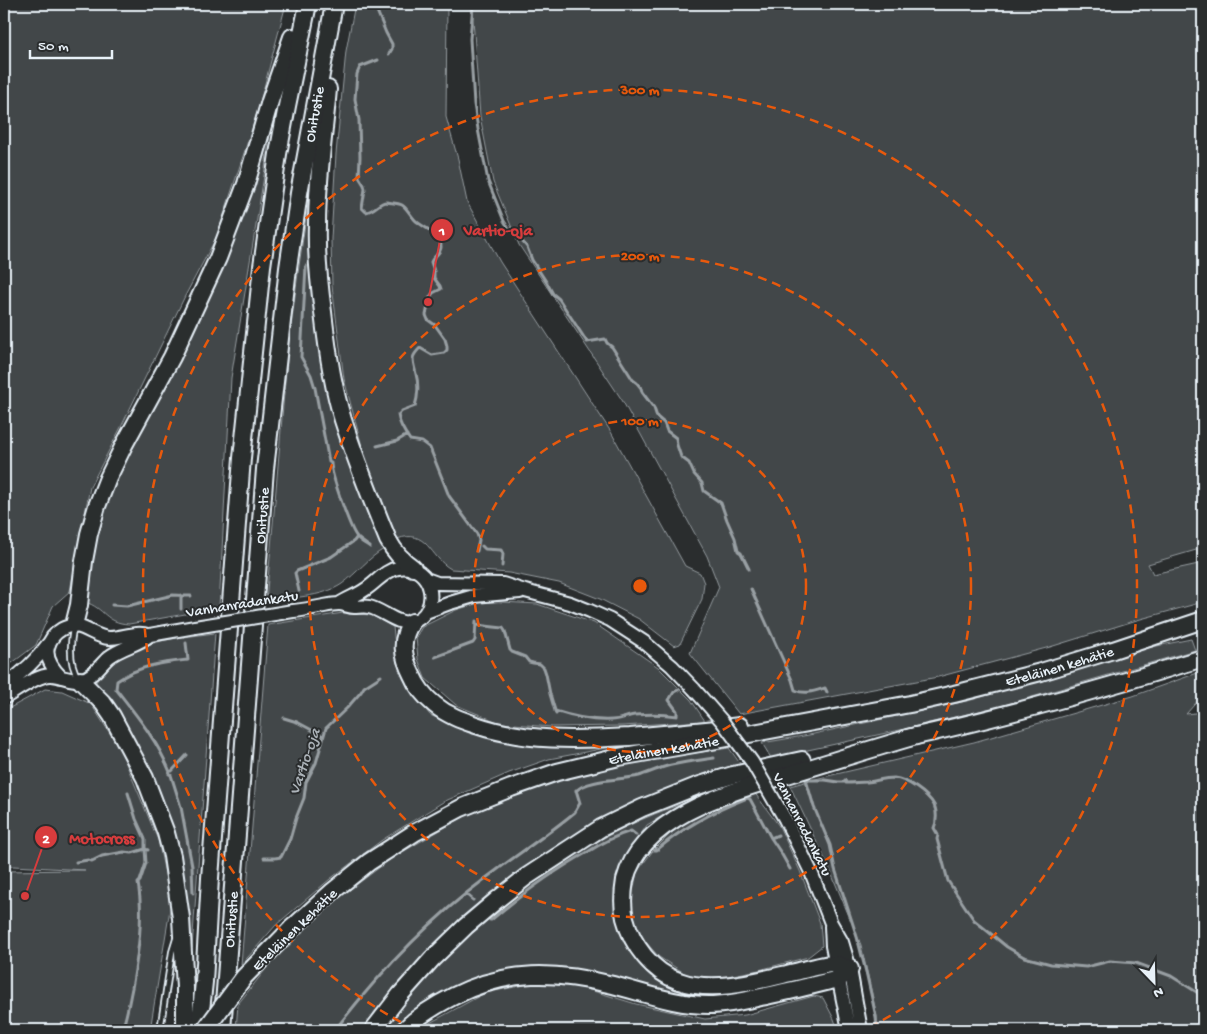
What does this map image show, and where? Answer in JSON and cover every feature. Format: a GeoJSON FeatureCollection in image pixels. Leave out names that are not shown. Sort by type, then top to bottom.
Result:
{"type":"FeatureCollection","features":[{"type":"Feature","properties":{"kind":"highway"},"geometry":{"type":"LineString","coordinates":[[74,626],[80,605],[84,561],[89,534],[97,506],[124,445],[172,357],[218,258],[246,184],[270,101],[303,4]]}},
{"type":"Feature","properties":{"kind":"highway","name":"Ohitustie"},"geometry":{"type":"LineString","coordinates":[[199,1030],[242,458],[262,266],[278,154],[308,4]]}},
{"type":"Feature","properties":{"kind":"highway"},"geometry":{"type":"LineString","coordinates":[[335,4],[318,189],[317,225],[318,272],[326,340],[342,418],[366,486],[388,540],[403,561],[420,573]]}},
{"type":"Feature","properties":{"kind":"highway","name":"Ohitustie"},"geometry":{"type":"LineString","coordinates":[[222,1030],[266,460],[288,268],[299,193],[335,4]]}},
{"type":"Feature","properties":{"kind":"highway"},"geometry":{"type":"LineString","coordinates":[[412,622],[404,636],[405,658],[416,683],[428,699],[447,714],[462,721],[515,735],[539,738],[581,739],[662,735],[910,704]]}},
{"type":"Feature","properties":{"kind":"highway","name":"Eteläinen kehätie"},"geometry":{"type":"LineString","coordinates":[[205,1030],[244,976],[333,890],[369,862],[414,833],[461,808],[557,772],[619,757],[700,744],[910,704],[1041,672],[1203,623]]}},
{"type":"Feature","properties":{"kind":"highway"},"geometry":{"type":"LineString","coordinates":[[373,1030],[400,995],[432,959],[466,926],[498,899],[526,877],[601,828],[642,808],[697,786],[733,776],[1009,714],[1203,658]]}},
{"type":"Feature","properties":{"kind":"highway"},"geometry":{"type":"LineString","coordinates":[[80,680],[103,703],[112,716],[145,778],[159,812],[172,856],[182,918],[186,988],[185,1030]]}},
{"type":"Feature","properties":{"kind":"highway"},"geometry":{"type":"LineString","coordinates":[[841,970],[777,976],[714,987],[693,986],[678,981],[667,976],[653,965],[635,944],[627,926],[624,913],[623,891],[627,875],[634,857],[645,844],[659,830],[689,811],[729,793],[916,736]]}},
{"type":"Feature","properties":{"kind":"highway"},"geometry":{"type":"LineString","coordinates":[[404,1030],[440,1003],[483,983],[509,977],[535,974],[561,975],[585,979],[684,1004],[710,1005],[737,1002],[841,970]]}},
{"type":"Feature","properties":{"kind":"street","name":"Vanhanradankatu"},"geometry":{"type":"LineString","coordinates":[[339,604],[369,588],[382,576],[397,568],[420,573],[437,583],[503,584],[525,592],[570,603],[616,624],[644,642],[672,666],[722,721],[752,762],[785,819],[810,872],[831,924],[842,942],[841,970],[849,1030]]}},
{"type":"Feature","properties":{"kind":"street"},"geometry":{"type":"LineString","coordinates":[[420,573],[430,592],[430,603],[426,612]]}},
{"type":"Feature","properties":{"kind":"street","name":"Vanhanradankatu"},"geometry":{"type":"LineString","coordinates":[[80,680],[94,674],[110,657],[122,649],[150,636],[194,627],[339,604],[352,607],[366,606],[378,609],[396,620],[412,622],[426,612],[474,596],[525,592]]}},
{"type":"Feature","properties":{"kind":"street","name":"Vanhanradankatu"},"geometry":{"type":"LineString","coordinates":[[74,626],[79,626],[98,636],[107,638],[141,633],[150,636]]}},
{"type":"Feature","properties":{"kind":"street"},"geometry":{"type":"LineString","coordinates":[[4,686],[31,665],[58,631],[65,627],[74,626]]}},
{"type":"Feature","properties":{"kind":"street"},"geometry":{"type":"LineString","coordinates":[[51,640],[47,653],[54,670],[61,677]]}},
{"type":"Feature","properties":{"kind":"street"},"geometry":{"type":"LineString","coordinates":[[4,698],[38,678],[48,675],[74,681],[80,680]]}},
{"type":"Feature","properties":{"kind":"street","name":"Vanhanradankatu"},"geometry":{"type":"LineString","coordinates":[[841,970],[861,1030]]}},
{"type":"Feature","properties":{"kind":"lane"},"geometry":{"type":"LineString","coordinates":[[74,626],[71,651],[73,667],[80,680]]}},
{"type":"Feature","properties":{"kind":"lane"},"geometry":{"type":"LineString","coordinates":[[160,1030],[172,952],[182,918]]}},
{"type":"Feature","properties":{"kind":"shaded area"},"geometry":{"type":"Polygon","coordinates":[[[4,4],[286,4],[258,110],[217,236],[90,487],[70,591],[53,606],[36,645],[4,669],[4,4]]]}},
{"type":"Feature","properties":{"kind":"shaded area"},"geometry":{"type":"Polygon","coordinates":[[[355,4],[447,4],[446,117],[458,159],[467,202],[500,262],[611,432],[685,566],[700,573],[704,583],[702,599],[680,644],[674,646],[639,619],[600,599],[559,583],[509,573],[451,569],[422,540],[415,537],[397,539],[364,454],[344,379],[332,286],[331,239],[336,154],[346,51],[355,4]]]}},
{"type":"Feature","properties":{"kind":"shaded area"},"geometry":{"type":"Polygon","coordinates":[[[474,4],[1203,4],[1203,548],[1148,564],[1153,574],[1203,563],[1203,602],[1050,647],[938,677],[739,714],[690,653],[719,587],[707,556],[622,400],[519,245],[493,182],[480,116],[473,19],[474,4]]]}},
{"type":"Feature","properties":{"kind":"shaded area"},"geometry":{"type":"Polygon","coordinates":[[[273,114],[231,378],[219,608],[129,624],[121,623],[85,602],[86,581],[104,503],[273,114]]]}},
{"type":"Feature","properties":{"kind":"shaded area"},"geometry":{"type":"Polygon","coordinates":[[[309,197],[312,198],[310,241],[314,309],[326,377],[384,549],[334,589],[306,596],[266,601],[287,358],[309,197]]]}},
{"type":"Feature","properties":{"kind":"shaded area"},"geometry":{"type":"Polygon","coordinates":[[[485,601],[537,604],[594,623],[658,667],[691,700],[705,721],[622,726],[552,727],[500,723],[456,705],[425,678],[418,659],[416,637],[422,627],[456,610],[485,601]]]}},
{"type":"Feature","properties":{"kind":"shaded area"},"geometry":{"type":"Polygon","coordinates":[[[343,613],[371,615],[393,627],[397,663],[407,686],[430,715],[469,733],[509,742],[551,746],[622,745],[549,759],[509,773],[443,802],[382,840],[330,879],[276,925],[241,965],[268,625],[343,613]]]}},
{"type":"Feature","properties":{"kind":"shaded area"},"geometry":{"type":"Polygon","coordinates":[[[215,633],[192,948],[188,948],[182,871],[94,685],[105,670],[118,659],[132,651],[164,640],[215,633]]]}},
{"type":"Feature","properties":{"kind":"shaded area"},"geometry":{"type":"Polygon","coordinates":[[[1191,639],[1195,650],[1001,706],[771,758],[762,743],[809,735],[971,700],[1147,648],[1191,639]]]}},
{"type":"Feature","properties":{"kind":"shaded area"},"geometry":{"type":"Polygon","coordinates":[[[1203,671],[1203,695],[1186,714],[1203,712],[1203,1030],[878,1030],[877,1016],[861,945],[829,868],[790,786],[974,742],[1133,696],[1203,671]]]}},
{"type":"Feature","properties":{"kind":"shaded area"},"geometry":{"type":"Polygon","coordinates":[[[45,689],[62,691],[91,704],[120,749],[158,840],[171,903],[150,1030],[4,1030],[4,871],[85,870],[4,867],[4,711],[45,689]]]}},
{"type":"Feature","properties":{"kind":"shaded area"},"geometry":{"type":"Polygon","coordinates":[[[729,748],[741,765],[706,773],[656,793],[591,824],[530,864],[468,912],[422,958],[375,1011],[363,1030],[236,1030],[238,1004],[266,969],[327,907],[392,858],[463,817],[526,791],[584,773],[639,761],[729,748]]]}},
{"type":"Feature","properties":{"kind":"shaded area"},"geometry":{"type":"Polygon","coordinates":[[[754,792],[779,826],[800,871],[820,923],[822,946],[808,957],[759,970],[717,978],[689,976],[659,957],[638,933],[631,902],[637,872],[652,852],[670,834],[698,814],[754,792]]]}},
{"type":"Feature","properties":{"kind":"shaded area"},"geometry":{"type":"Polygon","coordinates":[[[684,803],[647,825],[623,861],[616,902],[624,942],[648,972],[678,990],[713,993],[797,978],[790,985],[708,1000],[676,995],[575,970],[533,966],[493,974],[441,992],[395,1030],[382,1030],[411,993],[443,958],[519,892],[598,841],[655,814],[684,803]]]}},
{"type":"Feature","properties":{"kind":"shaded area"},"geometry":{"type":"Polygon","coordinates":[[[535,983],[580,987],[636,1004],[705,1019],[745,1015],[814,996],[823,998],[838,1030],[420,1030],[485,993],[535,983]]]}},
{"type":"Feature","properties":{"kind":"waterway","name":"Vartio-oja"},"geometry":{"type":"LineString","coordinates":[[372,4],[392,44],[389,54]]}},
{"type":"Feature","properties":{"kind":"waterway"},"geometry":{"type":"LineString","coordinates":[[473,4],[470,39],[474,104],[488,181],[504,221],[527,247],[532,260],[553,294],[559,299],[587,342],[605,339],[633,380],[641,388],[654,408],[657,417],[664,423],[667,431],[676,438],[681,457],[689,463],[694,474],[702,483],[704,491],[721,503],[735,538],[738,551],[741,553],[749,569]]}},
{"type":"Feature","properties":{"kind":"waterway","name":"Vartio-oja"},"geometry":{"type":"LineString","coordinates":[[378,60],[360,67],[357,74],[355,99],[359,120],[359,177],[365,189],[362,208],[366,212],[384,202],[400,204],[418,223],[438,238],[441,249],[431,262],[434,278],[441,289],[430,297],[426,315],[428,320],[435,325],[445,339],[447,346],[447,350],[444,353],[432,355],[420,348],[415,354],[413,360],[418,386],[415,406],[402,411],[398,415],[402,428],[410,440],[422,442],[430,448],[449,496],[477,534],[479,540],[477,551]]}},
{"type":"Feature","properties":{"kind":"waterway"},"geometry":{"type":"LineString","coordinates":[[306,266],[301,357],[311,375],[315,388],[329,462],[331,463],[341,501],[357,537],[370,547]]}},
{"type":"Feature","properties":{"kind":"waterway"},"geometry":{"type":"LineString","coordinates":[[377,446],[397,441],[407,435]]}},
{"type":"Feature","properties":{"kind":"waterway"},"geometry":{"type":"LineString","coordinates":[[299,591],[295,573],[297,571],[331,557],[357,537]]}},
{"type":"Feature","properties":{"kind":"waterway"},"geometry":{"type":"LineString","coordinates":[[482,546],[485,549],[501,550],[503,554],[502,566]]}},
{"type":"Feature","properties":{"kind":"waterway"},"geometry":{"type":"LineString","coordinates":[[751,589],[795,690],[806,692],[825,688],[827,692]]}},
{"type":"Feature","properties":{"kind":"waterway"},"geometry":{"type":"LineString","coordinates":[[112,605],[127,606],[173,595],[191,596]]}},
{"type":"Feature","properties":{"kind":"waterway"},"geometry":{"type":"LineString","coordinates":[[181,595],[181,609]]}},
{"type":"Feature","properties":{"kind":"waterway","name":"Vartio-oja"},"geometry":{"type":"LineString","coordinates":[[435,657],[473,643],[475,640],[476,621]]}},
{"type":"Feature","properties":{"kind":"waterway"},"geometry":{"type":"LineString","coordinates":[[476,625],[503,628],[512,652],[525,657],[529,662],[540,664],[544,668],[556,714]]}},
{"type":"Feature","properties":{"kind":"waterway"},"geometry":{"type":"LineString","coordinates":[[186,643],[188,660],[160,664],[134,671],[117,681],[116,689],[153,739],[170,772],[169,774],[171,775],[181,807],[192,866],[193,893]]}},
{"type":"Feature","properties":{"kind":"waterway","name":"Vartio-oja"},"geometry":{"type":"LineString","coordinates":[[264,858],[281,857],[290,839],[304,798],[306,782],[316,763],[326,728],[347,708],[364,687],[381,676]]}},
{"type":"Feature","properties":{"kind":"waterway"},"geometry":{"type":"LineString","coordinates":[[555,711],[576,717],[598,720],[615,720],[640,715],[677,716],[677,711],[669,700],[674,692],[678,690]]}},
{"type":"Feature","properties":{"kind":"waterway"},"geometry":{"type":"LineString","coordinates":[[284,718],[297,722],[323,736]]}},
{"type":"Feature","properties":{"kind":"waterway"},"geometry":{"type":"LineString","coordinates":[[172,771],[187,755]]}},
{"type":"Feature","properties":{"kind":"waterway"},"geometry":{"type":"LineString","coordinates":[[576,791],[581,787],[596,782],[639,776],[670,765],[714,758]]}},
{"type":"Feature","properties":{"kind":"waterway"},"geometry":{"type":"LineString","coordinates":[[845,780],[846,783],[850,783],[894,778],[911,784],[927,796],[936,810],[934,828],[938,835],[937,839],[948,881],[974,920],[1007,947],[1024,957],[1051,964],[1086,967],[1110,961],[1136,963],[1171,976],[1203,996]]}},
{"type":"Feature","properties":{"kind":"waterway"},"geometry":{"type":"LineString","coordinates":[[845,782],[806,780],[814,807],[830,845],[835,869],[857,937],[876,1017],[877,1030]]}},
{"type":"Feature","properties":{"kind":"waterway"},"geometry":{"type":"LineString","coordinates":[[335,1030],[369,988],[424,930],[486,878],[575,812],[580,803],[576,790]]}},
{"type":"Feature","properties":{"kind":"waterway"},"geometry":{"type":"LineString","coordinates":[[76,862],[92,861],[102,856],[124,852],[132,853],[145,849],[145,839],[136,819],[128,793]]}},
{"type":"Feature","properties":{"kind":"waterway"},"geometry":{"type":"LineString","coordinates":[[654,850],[657,850],[699,820],[747,798],[750,799],[790,869]]}},
{"type":"Feature","properties":{"kind":"waterway"},"geometry":{"type":"LineString","coordinates":[[490,920],[549,876],[597,846],[631,831],[636,835]]}},
{"type":"Feature","properties":{"kind":"waterway"},"geometry":{"type":"LineString","coordinates":[[771,838],[778,835]]}},
{"type":"Feature","properties":{"kind":"waterway","name":"Vartio-oja"},"geometry":{"type":"LineString","coordinates":[[122,1030],[127,1014],[138,949],[140,922],[138,883],[146,863],[145,849],[148,850]]}},
{"type":"Feature","properties":{"kind":"waterway"},"geometry":{"type":"LineString","coordinates":[[466,894],[473,900]]}},
{"type":"Feature","properties":{"kind":"place","name":"Vartio-oja"},"geometry":{"type":"Point","coordinates":[428,302]}},
{"type":"Feature","properties":{"kind":"place","name":"Motocross"},"geometry":{"type":"Point","coordinates":[25,896]}}]}
